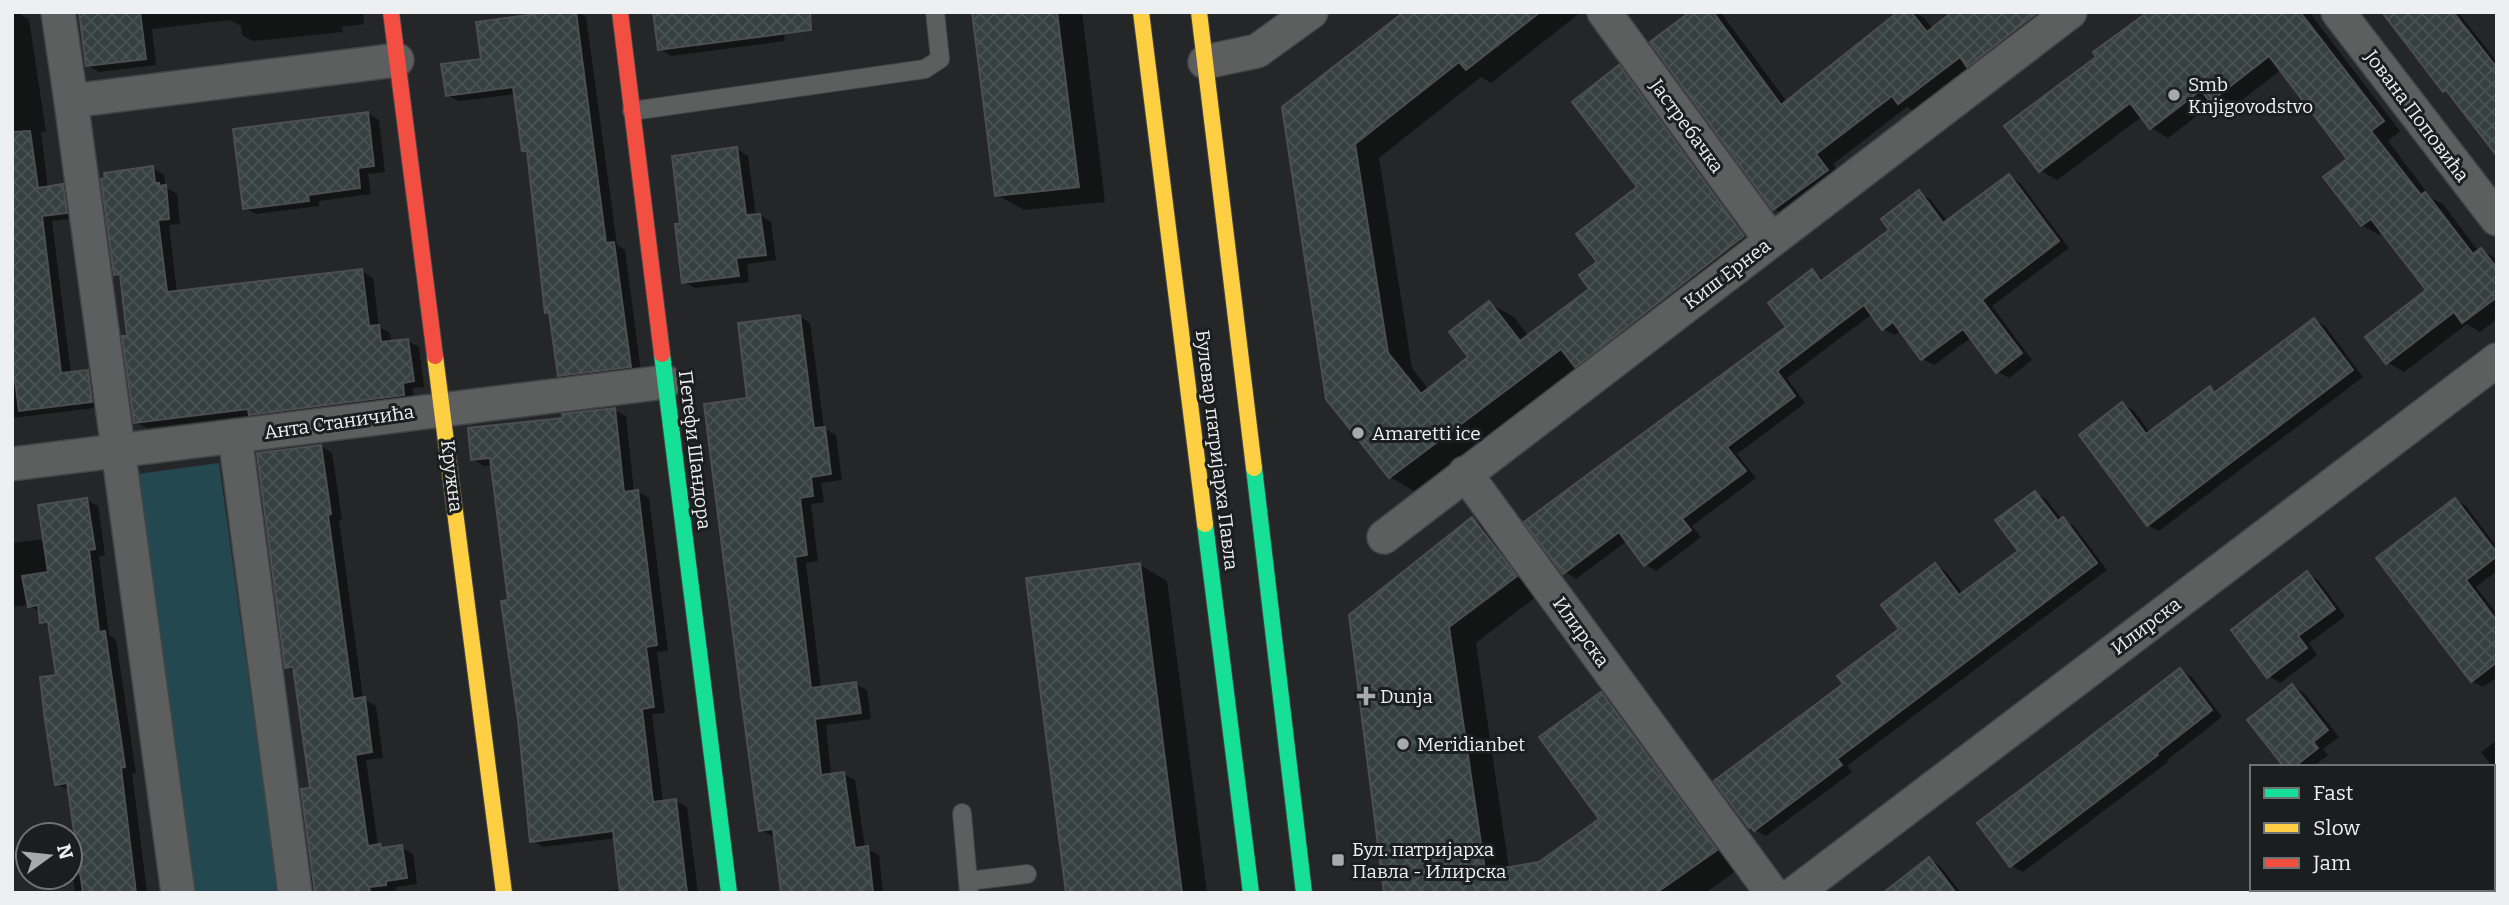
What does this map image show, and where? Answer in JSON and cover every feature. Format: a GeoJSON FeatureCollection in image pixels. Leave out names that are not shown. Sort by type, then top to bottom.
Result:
{"type":"FeatureCollection","features":[{"type":"Feature","properties":{"kind":"street"},"geometry":{"type":"LineString","coordinates":[[58,12],[178,893]]}},
{"type":"Feature","properties":{"kind":"street","name":"Кружна"},"geometry":{"type":"LineString","coordinates":[[391,12],[504,893]]}},
{"type":"Feature","properties":{"kind":"street","name":"Петефи Шандора"},"geometry":{"type":"LineString","coordinates":[[620,12],[729,893]]}},
{"type":"Feature","properties":{"kind":"street","name":"Булевар патријарха Павла"},"geometry":{"type":"LineString","coordinates":[[1141,12],[1251,893]]}},
{"type":"Feature","properties":{"kind":"street","name":"Булевар патријарха Павла"},"geometry":{"type":"LineString","coordinates":[[1199,12],[1304,893]]}},
{"type":"Feature","properties":{"kind":"street"},"geometry":{"type":"LineString","coordinates":[[1205,62],[1257,51],[1311,12]]}},
{"type":"Feature","properties":{"kind":"street","name":"Јастребачка"},"geometry":{"type":"LineString","coordinates":[[1604,12],[1771,240]]}},
{"type":"Feature","properties":{"kind":"street","name":"Киш Ернеа"},"geometry":{"type":"LineString","coordinates":[[1384,537],[2070,12]]}},
{"type":"Feature","properties":{"kind":"street","name":"Јована Поповића"},"geometry":{"type":"LineString","coordinates":[[2338,12],[2497,219]]}},
{"type":"Feature","properties":{"kind":"street"},"geometry":{"type":"LineString","coordinates":[[71,101],[397,60]]}},
{"type":"Feature","properties":{"kind":"street","name":"Илирска"},"geometry":{"type":"LineString","coordinates":[[1795,893],[2497,360]]}},
{"type":"Feature","properties":{"kind":"street","name":"Анта Станичића"},"geometry":{"type":"LineString","coordinates":[[12,464],[665,382]]}},
{"type":"Feature","properties":{"kind":"street"},"geometry":{"type":"LineString","coordinates":[[235,436],[295,893]]}},
{"type":"Feature","properties":{"kind":"street","name":"Илирска"},"geometry":{"type":"LineString","coordinates":[[1465,474],[1772,893]]}},
{"type":"Feature","properties":{"kind":"lane"},"geometry":{"type":"LineString","coordinates":[[632,111],[925,69],[940,59],[934,12]]}},
{"type":"Feature","properties":{"kind":"lane"},"geometry":{"type":"LineString","coordinates":[[962,813],[969,887],[1027,874]]}},
{"type":"Feature","properties":{"kind":"shaded area"},"geometry":{"type":"Polygon","coordinates":[[[219,463],[278,893],[193,893],[137,474],[219,463]]]}},
{"type":"Feature","properties":{"kind":"building"},"geometry":{"type":"Polygon","coordinates":[[[79,12],[140,12],[146,59],[86,66],[79,12]]]}},
{"type":"Feature","properties":{"kind":"building"},"geometry":{"type":"Polygon","coordinates":[[[550,12],[576,12],[606,243],[614,242],[631,367],[558,376],[549,312],[545,313],[527,151],[522,151],[513,87],[446,96],[441,64],[481,59],[476,22],[550,12]]]}},
{"type":"Feature","properties":{"kind":"building"},"geometry":{"type":"Polygon","coordinates":[[[653,12],[810,12],[811,30],[658,50],[653,12]]]}},
{"type":"Feature","properties":{"kind":"building"},"geometry":{"type":"Polygon","coordinates":[[[972,12],[1057,12],[1079,187],[995,196],[972,12]]]}},
{"type":"Feature","properties":{"kind":"building"},"geometry":{"type":"Polygon","coordinates":[[[1404,12],[1540,12],[1466,70],[1459,62],[1355,144],[1388,353],[1421,394],[1468,357],[1449,332],[1489,301],[1520,341],[1589,289],[1579,275],[1597,262],[1576,234],[1637,187],[1572,102],[1619,65],[1744,236],[1575,367],[1561,349],[1389,478],[1326,399],[1282,107],[1404,12]]]}},
{"type":"Feature","properties":{"kind":"building"},"geometry":{"type":"Polygon","coordinates":[[[1690,12],[1713,12],[1781,105],[1898,12],[1911,12],[1927,32],[1952,12],[2038,12],[1967,67],[1960,57],[1898,104],[1892,96],[1816,154],[1828,170],[1773,210],[1650,42],[1690,12]]]}},
{"type":"Feature","properties":{"kind":"building"},"geometry":{"type":"Polygon","coordinates":[[[2148,12],[2300,12],[2384,121],[2371,131],[2421,195],[2425,192],[2473,254],[2481,248],[2497,268],[2497,297],[2462,323],[2454,312],[2386,364],[2365,337],[2426,290],[2371,219],[2361,226],[2323,177],[2347,159],[2269,56],[2210,102],[2201,90],[2150,129],[2130,103],[2039,172],[2004,126],[2096,57],[2093,52],[2148,12]]]}},
{"type":"Feature","properties":{"kind":"building"},"geometry":{"type":"Polygon","coordinates":[[[2382,12],[2453,12],[2497,68],[2497,156],[2446,90],[2443,92],[2382,12]]]}},
{"type":"Feature","properties":{"kind":"building"},"geometry":{"type":"Polygon","coordinates":[[[368,112],[374,166],[358,168],[360,188],[308,195],[309,201],[243,209],[233,129],[368,112]]]}},
{"type":"Feature","properties":{"kind":"building"},"geometry":{"type":"Polygon","coordinates":[[[30,131],[38,188],[63,184],[67,213],[42,216],[61,373],[88,370],[92,402],[19,411],[15,380],[12,380],[12,132],[30,131]]]}},
{"type":"Feature","properties":{"kind":"building"},"geometry":{"type":"Polygon","coordinates":[[[737,147],[746,215],[760,214],[766,255],[736,258],[739,276],[682,283],[675,224],[680,224],[672,156],[737,147]]]}},
{"type":"Feature","properties":{"kind":"building"},"geometry":{"type":"Polygon","coordinates":[[[153,166],[155,183],[159,183],[159,186],[166,185],[169,219],[158,220],[167,292],[362,269],[369,326],[379,325],[381,342],[408,339],[414,381],[403,383],[404,395],[249,415],[248,409],[134,423],[122,336],[127,336],[120,274],[114,275],[101,179],[105,178],[104,173],[153,166]]]}},
{"type":"Feature","properties":{"kind":"building"},"geometry":{"type":"Polygon","coordinates":[[[2009,174],[2059,241],[1982,300],[2022,353],[1996,373],[1963,329],[1921,360],[1893,322],[1882,330],[1864,305],[1777,371],[1795,396],[1727,447],[1746,471],[1682,519],[1691,530],[1644,566],[1619,532],[1563,574],[1524,522],[1786,327],[1768,303],[1812,269],[1821,281],[1889,230],[1881,219],[1919,190],[1943,223],[2009,174]]]}},
{"type":"Feature","properties":{"kind":"building"},"geometry":{"type":"Polygon","coordinates":[[[800,315],[814,428],[825,427],[831,474],[811,477],[813,496],[800,498],[807,555],[795,557],[811,688],[856,682],[861,713],[815,719],[821,775],[844,772],[855,848],[868,846],[873,893],[781,893],[773,829],[759,831],[704,404],[747,398],[738,323],[800,315]]]}},
{"type":"Feature","properties":{"kind":"building"},"geometry":{"type":"Polygon","coordinates":[[[2314,318],[2353,370],[2147,526],[2079,435],[2122,402],[2146,434],[2210,386],[2214,393],[2314,318]]]}},
{"type":"Feature","properties":{"kind":"building"},"geometry":{"type":"Polygon","coordinates":[[[615,408],[624,492],[638,490],[657,645],[646,647],[654,707],[642,709],[653,802],[676,799],[687,893],[620,893],[613,831],[530,842],[518,720],[501,601],[508,600],[490,458],[471,460],[468,428],[563,418],[562,414],[615,408]]]}},
{"type":"Feature","properties":{"kind":"building"},"geometry":{"type":"Polygon","coordinates":[[[321,445],[353,699],[365,697],[372,752],[355,755],[368,846],[380,844],[381,848],[402,845],[407,878],[369,887],[370,893],[315,893],[301,789],[310,788],[293,667],[285,668],[257,453],[321,445]]]}},
{"type":"Feature","properties":{"kind":"building"},"geometry":{"type":"Polygon","coordinates":[[[2035,491],[2058,521],[2063,517],[2097,563],[1837,759],[1842,765],[1754,831],[1749,828],[1714,781],[1843,684],[1837,676],[1899,629],[1881,605],[1935,563],[1959,595],[2018,551],[1995,520],[2035,491]]]}},
{"type":"Feature","properties":{"kind":"building"},"geometry":{"type":"Polygon","coordinates":[[[87,498],[95,549],[89,550],[99,632],[105,631],[125,767],[121,768],[136,893],[83,893],[84,821],[73,821],[67,783],[55,785],[40,677],[56,675],[48,622],[40,623],[38,605],[28,607],[22,576],[48,572],[38,505],[87,498]]]}},
{"type":"Feature","properties":{"kind":"building"},"geometry":{"type":"Polygon","coordinates":[[[2455,498],[2497,553],[2497,556],[2466,580],[2497,621],[2497,662],[2471,682],[2376,558],[2455,498]]]}},
{"type":"Feature","properties":{"kind":"building"},"geometry":{"type":"Polygon","coordinates":[[[1472,517],[1517,576],[1449,627],[1485,871],[1539,862],[1599,819],[1539,737],[1601,692],[1717,850],[1656,893],[1384,893],[1349,615],[1472,517]]]}},
{"type":"Feature","properties":{"kind":"building"},"geometry":{"type":"Polygon","coordinates":[[[1140,563],[1182,893],[1066,893],[1026,578],[1140,563]]]}},
{"type":"Feature","properties":{"kind":"building"},"geometry":{"type":"Polygon","coordinates":[[[2307,571],[2335,609],[2298,636],[2307,648],[2267,678],[2231,630],[2307,571]]]}},
{"type":"Feature","properties":{"kind":"building"},"geometry":{"type":"Polygon","coordinates":[[[2180,668],[2212,710],[2157,753],[2158,755],[2010,867],[1977,823],[2180,668]]]}},
{"type":"Feature","properties":{"kind":"building"},"geometry":{"type":"Polygon","coordinates":[[[2292,684],[2328,730],[2313,742],[2318,748],[2297,765],[2282,765],[2247,720],[2292,684]]]}},
{"type":"Feature","properties":{"kind":"building"},"geometry":{"type":"Polygon","coordinates":[[[1929,857],[1956,893],[1883,893],[1929,857]]]}},
{"type":"Feature","properties":{"kind":"traffic: fast"},"geometry":{"type":"LineString","coordinates":[[662,354],[729,893]]}},
{"type":"Feature","properties":{"kind":"traffic: fast"},"geometry":{"type":"LineString","coordinates":[[1254,468],[1304,893]]}},
{"type":"Feature","properties":{"kind":"traffic: fast"},"geometry":{"type":"LineString","coordinates":[[1205,524],[1251,893]]}},
{"type":"Feature","properties":{"kind":"traffic: slow"},"geometry":{"type":"LineString","coordinates":[[1141,12],[1205,524]]}},
{"type":"Feature","properties":{"kind":"traffic: slow"},"geometry":{"type":"LineString","coordinates":[[1199,12],[1254,468]]}},
{"type":"Feature","properties":{"kind":"traffic: slow"},"geometry":{"type":"LineString","coordinates":[[435,356],[504,893]]}},
{"type":"Feature","properties":{"kind":"traffic: jam"},"geometry":{"type":"LineString","coordinates":[[391,12],[435,356]]}},
{"type":"Feature","properties":{"kind":"traffic: jam"},"geometry":{"type":"LineString","coordinates":[[620,12],[662,354]]}},
{"type":"Feature","properties":{"kind":"place","name":"Smb Knjigovodstvo"},"geometry":{"type":"Point","coordinates":[2174,95]}},
{"type":"Feature","properties":{"kind":"place","name":"Amaretti ice"},"geometry":{"type":"Point","coordinates":[1358,433]}},
{"type":"Feature","properties":{"kind":"place","name":"Dunja"},"geometry":{"type":"Point","coordinates":[1366,696]}},
{"type":"Feature","properties":{"kind":"place","name":"Meridianbet"},"geometry":{"type":"Point","coordinates":[1403,744]}},
{"type":"Feature","properties":{"kind":"place","name":"Бул. патријарха Павла - Илирска"},"geometry":{"type":"Point","coordinates":[1338,860]}}]}
